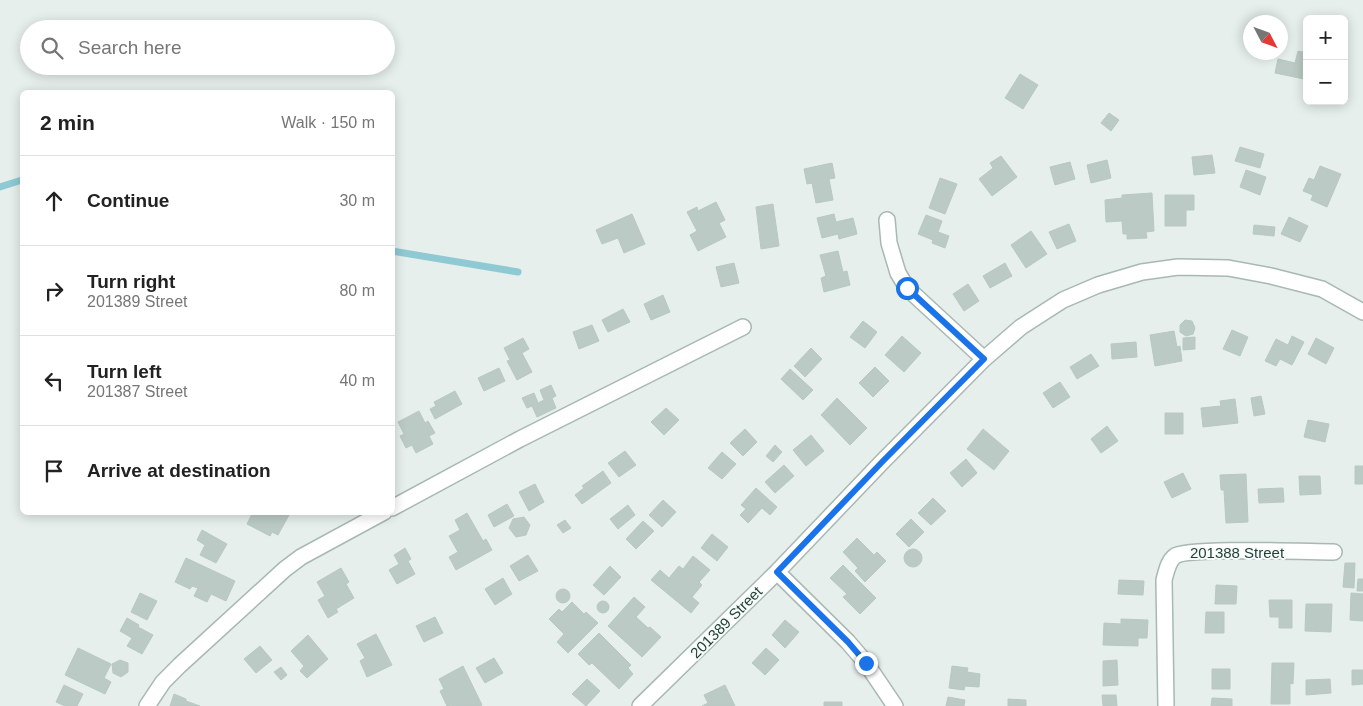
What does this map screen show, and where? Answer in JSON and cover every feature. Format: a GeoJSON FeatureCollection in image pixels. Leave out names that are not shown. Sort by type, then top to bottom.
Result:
{"type":"FeatureCollection","features":[{"type":"Feature","properties":{"kind":"street"},"geometry":{"type":"LineString","coordinates":[[887,220],[890,243],[898,273],[907,288],[984,359]]}},
{"type":"Feature","properties":{"kind":"street","name":"201389 Street"},"geometry":{"type":"LineString","coordinates":[[640,706],[777,572],[984,359],[1021,328],[1062,300],[1098,285],[1142,272],[1178,267],[1228,268],[1270,276],[1322,290],[1363,312]]}},
{"type":"Feature","properties":{"kind":"street"},"geometry":{"type":"LineString","coordinates":[[395,506],[520,438],[744,327]]}},
{"type":"Feature","properties":{"kind":"street"},"geometry":{"type":"LineString","coordinates":[[147,706],[163,682],[180,665],[285,569],[301,557],[378,515]]}},
{"type":"Feature","properties":{"kind":"street","name":"201388 Street"},"geometry":{"type":"LineString","coordinates":[[1166,706],[1164,580],[1168,565],[1174,556],[1182,552],[1221,551],[1334,552]]}},
{"type":"Feature","properties":{"kind":"street"},"geometry":{"type":"LineString","coordinates":[[777,572],[848,642],[866,663],[895,706]]}},
{"type":"Feature","properties":{"kind":"building"},"geometry":{"type":"Polygon","coordinates":[[[1298,51],[1303,52],[1303,79],[1275,73],[1278,60],[1295,63],[1298,51]]]}},
{"type":"Feature","properties":{"kind":"building"},"geometry":{"type":"Polygon","coordinates":[[[1020,74],[1038,85],[1023,109],[1005,98],[1020,74]]]}},
{"type":"Feature","properties":{"kind":"building"},"geometry":{"type":"Polygon","coordinates":[[[1109,113],[1119,120],[1111,131],[1101,123],[1109,113]]]}},
{"type":"Feature","properties":{"kind":"building"},"geometry":{"type":"Polygon","coordinates":[[[1240,147],[1264,154],[1260,168],[1235,161],[1240,147]]]}},
{"type":"Feature","properties":{"kind":"building"},"geometry":{"type":"Polygon","coordinates":[[[1212,155],[1215,173],[1194,175],[1192,157],[1212,155]]]}},
{"type":"Feature","properties":{"kind":"building"},"geometry":{"type":"Polygon","coordinates":[[[1001,156],[1017,177],[992,196],[979,179],[993,168],[990,163],[1001,156]]]}},
{"type":"Feature","properties":{"kind":"building"},"geometry":{"type":"Polygon","coordinates":[[[1107,160],[1111,178],[1091,183],[1087,165],[1107,160]]]}},
{"type":"Feature","properties":{"kind":"building"},"geometry":{"type":"Polygon","coordinates":[[[1070,162],[1075,179],[1055,185],[1050,167],[1070,162]]]}},
{"type":"Feature","properties":{"kind":"building"},"geometry":{"type":"Polygon","coordinates":[[[832,163],[835,178],[829,179],[833,200],[816,203],[812,183],[807,184],[804,169],[832,163]]]}},
{"type":"Feature","properties":{"kind":"building"},"geometry":{"type":"Polygon","coordinates":[[[1320,166],[1341,174],[1327,207],[1311,200],[1313,195],[1303,191],[1309,178],[1314,180],[1320,166]]]}},
{"type":"Feature","properties":{"kind":"building"},"geometry":{"type":"Polygon","coordinates":[[[1246,170],[1266,177],[1260,195],[1240,187],[1246,170]]]}},
{"type":"Feature","properties":{"kind":"building"},"geometry":{"type":"Polygon","coordinates":[[[940,178],[957,184],[945,214],[929,208],[940,178]]]}},
{"type":"Feature","properties":{"kind":"building"},"geometry":{"type":"Polygon","coordinates":[[[1152,193],[1154,231],[1146,232],[1147,238],[1127,239],[1127,234],[1123,234],[1122,221],[1106,222],[1105,200],[1122,198],[1122,195],[1152,193]]]}},
{"type":"Feature","properties":{"kind":"building"},"geometry":{"type":"Polygon","coordinates":[[[1165,195],[1194,195],[1194,210],[1186,210],[1186,226],[1165,226],[1165,195]]]}},
{"type":"Feature","properties":{"kind":"building"},"geometry":{"type":"Polygon","coordinates":[[[716,202],[725,220],[719,223],[726,237],[698,251],[690,235],[697,231],[687,212],[697,207],[698,211],[716,202]]]}},
{"type":"Feature","properties":{"kind":"building"},"geometry":{"type":"Polygon","coordinates":[[[773,204],[779,246],[761,249],[756,207],[773,204]]]}},
{"type":"Feature","properties":{"kind":"building"},"geometry":{"type":"Polygon","coordinates":[[[632,214],[645,244],[624,253],[618,238],[602,244],[596,230],[632,214]]]}},
{"type":"Feature","properties":{"kind":"building"},"geometry":{"type":"Polygon","coordinates":[[[834,214],[836,222],[853,218],[857,234],[839,239],[838,234],[822,238],[817,218],[834,214]]]}},
{"type":"Feature","properties":{"kind":"building"},"geometry":{"type":"Polygon","coordinates":[[[926,215],[942,221],[938,232],[949,236],[945,248],[932,243],[933,240],[918,234],[926,215]]]}},
{"type":"Feature","properties":{"kind":"building"},"geometry":{"type":"Polygon","coordinates":[[[1289,217],[1308,226],[1300,242],[1281,234],[1289,217]]]}},
{"type":"Feature","properties":{"kind":"building"},"geometry":{"type":"Polygon","coordinates":[[[1069,224],[1076,241],[1057,249],[1049,232],[1069,224]]]}},
{"type":"Feature","properties":{"kind":"building"},"geometry":{"type":"Polygon","coordinates":[[[1254,225],[1275,227],[1274,236],[1253,234],[1254,225]]]}},
{"type":"Feature","properties":{"kind":"building"},"geometry":{"type":"Polygon","coordinates":[[[1031,231],[1047,254],[1026,268],[1011,245],[1031,231]]]}},
{"type":"Feature","properties":{"kind":"building"},"geometry":{"type":"Polygon","coordinates":[[[838,251],[843,272],[847,271],[850,285],[824,292],[821,278],[826,276],[820,255],[838,251]]]}},
{"type":"Feature","properties":{"kind":"building"},"geometry":{"type":"Polygon","coordinates":[[[734,263],[739,283],[721,287],[716,267],[734,263]]]}},
{"type":"Feature","properties":{"kind":"building"},"geometry":{"type":"Polygon","coordinates":[[[1005,263],[1012,276],[990,288],[983,276],[1005,263]]]}},
{"type":"Feature","properties":{"kind":"building"},"geometry":{"type":"Polygon","coordinates":[[[968,284],[979,301],[964,311],[953,294],[968,284]]]}},
{"type":"Feature","properties":{"kind":"building"},"geometry":{"type":"Polygon","coordinates":[[[663,295],[670,312],[651,320],[644,304],[663,295]]]}},
{"type":"Feature","properties":{"kind":"building"},"geometry":{"type":"Polygon","coordinates":[[[623,309],[630,322],[608,332],[602,320],[623,309]]]}},
{"type":"Feature","properties":{"kind":"building"},"geometry":{"type":"Polygon","coordinates":[[[1185,320],[1192,321],[1195,328],[1193,334],[1186,336],[1180,332],[1180,325],[1185,320]]]}},
{"type":"Feature","properties":{"kind":"building"},"geometry":{"type":"Polygon","coordinates":[[[863,321],[877,332],[865,348],[850,337],[863,321]]]}},
{"type":"Feature","properties":{"kind":"building"},"geometry":{"type":"Polygon","coordinates":[[[592,325],[599,341],[579,349],[573,332],[592,325]]]}},
{"type":"Feature","properties":{"kind":"building"},"geometry":{"type":"Polygon","coordinates":[[[1232,330],[1248,337],[1240,356],[1223,349],[1232,330]]]}},
{"type":"Feature","properties":{"kind":"building"},"geometry":{"type":"Polygon","coordinates":[[[1174,331],[1177,347],[1180,346],[1182,361],[1155,366],[1150,335],[1174,331]]]}},
{"type":"Feature","properties":{"kind":"building"},"geometry":{"type":"Polygon","coordinates":[[[902,336],[921,353],[904,372],[885,355],[902,336]]]}},
{"type":"Feature","properties":{"kind":"building"},"geometry":{"type":"Polygon","coordinates":[[[1292,336],[1304,342],[1292,365],[1280,359],[1276,366],[1265,361],[1276,339],[1288,345],[1292,336]]]}},
{"type":"Feature","properties":{"kind":"building"},"geometry":{"type":"Polygon","coordinates":[[[1195,337],[1195,349],[1183,350],[1183,338],[1195,337]]]}},
{"type":"Feature","properties":{"kind":"building"},"geometry":{"type":"Polygon","coordinates":[[[523,338],[529,349],[522,353],[532,372],[517,380],[507,361],[510,360],[504,348],[523,338]]]}},
{"type":"Feature","properties":{"kind":"building"},"geometry":{"type":"Polygon","coordinates":[[[1316,338],[1334,348],[1326,364],[1308,354],[1316,338]]]}},
{"type":"Feature","properties":{"kind":"building"},"geometry":{"type":"Polygon","coordinates":[[[1136,342],[1137,357],[1112,359],[1111,344],[1136,342]]]}},
{"type":"Feature","properties":{"kind":"building"},"geometry":{"type":"Polygon","coordinates":[[[811,348],[822,359],[805,377],[794,366],[811,348]]]}},
{"type":"Feature","properties":{"kind":"building"},"geometry":{"type":"Polygon","coordinates":[[[1091,354],[1099,366],[1077,379],[1070,367],[1091,354]]]}},
{"type":"Feature","properties":{"kind":"building"},"geometry":{"type":"Polygon","coordinates":[[[875,367],[889,381],[873,397],[859,383],[875,367]]]}},
{"type":"Feature","properties":{"kind":"building"},"geometry":{"type":"Polygon","coordinates":[[[499,368],[505,381],[484,391],[478,378],[499,368]]]}},
{"type":"Feature","properties":{"kind":"building"},"geometry":{"type":"Polygon","coordinates":[[[790,369],[813,390],[803,400],[781,379],[790,369]]]}},
{"type":"Feature","properties":{"kind":"building"},"geometry":{"type":"Polygon","coordinates":[[[1060,382],[1070,397],[1053,408],[1043,393],[1060,382]]]}},
{"type":"Feature","properties":{"kind":"building"},"geometry":{"type":"Polygon","coordinates":[[[551,385],[556,396],[552,398],[556,408],[537,417],[532,406],[527,408],[522,398],[534,393],[538,403],[544,400],[540,390],[551,385]]]}},
{"type":"Feature","properties":{"kind":"building"},"geometry":{"type":"Polygon","coordinates":[[[455,391],[462,404],[435,419],[430,409],[436,406],[434,402],[455,391]]]}},
{"type":"Feature","properties":{"kind":"building"},"geometry":{"type":"Polygon","coordinates":[[[1261,396],[1265,414],[1254,416],[1251,398],[1261,396]]]}},
{"type":"Feature","properties":{"kind":"building"},"geometry":{"type":"Polygon","coordinates":[[[837,398],[867,428],[850,445],[821,415],[837,398]]]}},
{"type":"Feature","properties":{"kind":"building"},"geometry":{"type":"Polygon","coordinates":[[[1235,399],[1238,423],[1203,427],[1201,408],[1221,406],[1220,401],[1235,399]]]}},
{"type":"Feature","properties":{"kind":"building"},"geometry":{"type":"Polygon","coordinates":[[[666,408],[679,420],[664,435],[651,422],[666,408]]]}},
{"type":"Feature","properties":{"kind":"building"},"geometry":{"type":"Polygon","coordinates":[[[419,411],[425,423],[428,421],[435,433],[429,436],[433,444],[416,453],[412,445],[406,448],[400,436],[404,434],[398,422],[419,411]]]}},
{"type":"Feature","properties":{"kind":"building"},"geometry":{"type":"Polygon","coordinates":[[[1165,413],[1183,413],[1183,434],[1165,434],[1165,413]]]}},
{"type":"Feature","properties":{"kind":"building"},"geometry":{"type":"Polygon","coordinates":[[[1308,420],[1329,424],[1325,442],[1304,437],[1308,420]]]}},
{"type":"Feature","properties":{"kind":"building"},"geometry":{"type":"Polygon","coordinates":[[[1107,426],[1118,441],[1101,453],[1091,439],[1107,426]]]}},
{"type":"Feature","properties":{"kind":"building"},"geometry":{"type":"Polygon","coordinates":[[[745,429],[757,442],[743,456],[730,443],[745,429]]]}},
{"type":"Feature","properties":{"kind":"building"},"geometry":{"type":"Polygon","coordinates":[[[983,429],[1009,451],[994,470],[967,449],[983,429]]]}},
{"type":"Feature","properties":{"kind":"building"},"geometry":{"type":"Polygon","coordinates":[[[811,435],[824,451],[806,466],[793,450],[811,435]]]}},
{"type":"Feature","properties":{"kind":"building"},"geometry":{"type":"Polygon","coordinates":[[[775,445],[782,452],[773,462],[766,456],[775,445]]]}},
{"type":"Feature","properties":{"kind":"building"},"geometry":{"type":"Polygon","coordinates":[[[625,451],[636,465],[619,477],[608,463],[625,451]]]}},
{"type":"Feature","properties":{"kind":"building"},"geometry":{"type":"Polygon","coordinates":[[[722,452],[736,464],[722,479],[708,468],[722,452]]]}},
{"type":"Feature","properties":{"kind":"building"},"geometry":{"type":"Polygon","coordinates":[[[966,459],[977,473],[962,487],[950,473],[966,459]]]}},
{"type":"Feature","properties":{"kind":"building"},"geometry":{"type":"Polygon","coordinates":[[[784,465],[794,476],[775,493],[765,482],[784,465]]]}},
{"type":"Feature","properties":{"kind":"building"},"geometry":{"type":"Polygon","coordinates":[[[1355,466],[1363,466],[1363,484],[1355,484],[1355,466]]]}},
{"type":"Feature","properties":{"kind":"building"},"geometry":{"type":"Polygon","coordinates":[[[603,471],[611,483],[582,504],[575,495],[584,488],[582,486],[603,471]]]}},
{"type":"Feature","properties":{"kind":"building"},"geometry":{"type":"Polygon","coordinates":[[[1183,473],[1191,489],[1172,498],[1164,482],[1183,473]]]}},
{"type":"Feature","properties":{"kind":"building"},"geometry":{"type":"Polygon","coordinates":[[[1246,474],[1248,522],[1226,523],[1224,490],[1221,490],[1220,475],[1246,474]]]}},
{"type":"Feature","properties":{"kind":"building"},"geometry":{"type":"Polygon","coordinates":[[[1299,476],[1320,476],[1321,494],[1300,495],[1299,476]]]}},
{"type":"Feature","properties":{"kind":"building"},"geometry":{"type":"Polygon","coordinates":[[[535,484],[544,502],[529,511],[519,492],[535,484]]]}},
{"type":"Feature","properties":{"kind":"building"},"geometry":{"type":"Polygon","coordinates":[[[756,488],[777,507],[770,515],[762,508],[748,523],[740,515],[746,509],[741,505],[756,488]]]}},
{"type":"Feature","properties":{"kind":"building"},"geometry":{"type":"Polygon","coordinates":[[[1283,488],[1284,502],[1259,503],[1258,489],[1283,488]]]}},
{"type":"Feature","properties":{"kind":"building"},"geometry":{"type":"Polygon","coordinates":[[[933,498],[946,511],[931,525],[918,513],[933,498]]]}},
{"type":"Feature","properties":{"kind":"building"},"geometry":{"type":"Polygon","coordinates":[[[663,500],[676,512],[662,527],[649,515],[663,500]]]}},
{"type":"Feature","properties":{"kind":"building"},"geometry":{"type":"Polygon","coordinates":[[[507,504],[514,516],[494,527],[488,515],[507,504]]]}},
{"type":"Feature","properties":{"kind":"building"},"geometry":{"type":"Polygon","coordinates":[[[628,505],[635,515],[618,529],[610,519],[628,505]]]}},
{"type":"Feature","properties":{"kind":"building"},"geometry":{"type":"Polygon","coordinates":[[[467,513],[483,541],[486,539],[492,550],[456,570],[449,557],[458,552],[449,536],[460,530],[455,520],[467,513]]]}},
{"type":"Feature","properties":{"kind":"building"},"geometry":{"type":"Polygon","coordinates":[[[252,515],[289,515],[278,535],[272,532],[270,536],[247,524],[252,515]]]}},
{"type":"Feature","properties":{"kind":"building"},"geometry":{"type":"Polygon","coordinates":[[[524,517],[530,525],[526,535],[516,537],[509,528],[513,519],[524,517]]]}},
{"type":"Feature","properties":{"kind":"building"},"geometry":{"type":"Polygon","coordinates":[[[911,519],[924,532],[909,547],[896,534],[911,519]]]}},
{"type":"Feature","properties":{"kind":"building"},"geometry":{"type":"Polygon","coordinates":[[[565,520],[571,528],[563,533],[557,525],[565,520]]]}},
{"type":"Feature","properties":{"kind":"building"},"geometry":{"type":"Polygon","coordinates":[[[643,521],[654,531],[636,549],[626,539],[643,521]]]}},
{"type":"Feature","properties":{"kind":"building"},"geometry":{"type":"Polygon","coordinates":[[[202,530],[227,544],[216,563],[200,555],[205,545],[197,540],[202,530]]]}},
{"type":"Feature","properties":{"kind":"building"},"geometry":{"type":"Polygon","coordinates":[[[712,534],[728,547],[717,561],[701,548],[712,534]]]}},
{"type":"Feature","properties":{"kind":"building"},"geometry":{"type":"Polygon","coordinates":[[[857,538],[874,555],[877,552],[886,561],[865,582],[855,571],[858,568],[843,552],[857,538]]]}},
{"type":"Feature","properties":{"kind":"building"},"geometry":{"type":"Polygon","coordinates":[[[405,548],[411,559],[408,561],[415,574],[397,584],[389,570],[399,564],[394,555],[405,548]]]}},
{"type":"Feature","properties":{"kind":"building"},"geometry":{"type":"Polygon","coordinates":[[[909,549],[917,549],[922,554],[920,565],[909,567],[904,562],[904,554],[909,549]]]}},
{"type":"Feature","properties":{"kind":"building"},"geometry":{"type":"Polygon","coordinates":[[[528,555],[538,571],[519,581],[510,566],[528,555]]]}},
{"type":"Feature","properties":{"kind":"building"},"geometry":{"type":"Polygon","coordinates":[[[693,556],[710,570],[699,582],[702,585],[692,597],[699,603],[691,613],[651,580],[660,570],[669,578],[679,566],[683,569],[693,556]]]}},
{"type":"Feature","properties":{"kind":"building"},"geometry":{"type":"Polygon","coordinates":[[[186,558],[235,581],[226,601],[211,594],[207,602],[194,596],[198,588],[192,586],[190,589],[175,582],[186,558]]]}},
{"type":"Feature","properties":{"kind":"building"},"geometry":{"type":"Polygon","coordinates":[[[1345,563],[1355,563],[1354,588],[1343,587],[1345,563]]]}},
{"type":"Feature","properties":{"kind":"building"},"geometry":{"type":"Polygon","coordinates":[[[843,565],[876,598],[860,614],[843,597],[847,594],[830,578],[843,565]]]}},
{"type":"Feature","properties":{"kind":"building"},"geometry":{"type":"Polygon","coordinates":[[[610,566],[621,577],[604,595],[593,585],[610,566]]]}},
{"type":"Feature","properties":{"kind":"building"},"geometry":{"type":"Polygon","coordinates":[[[341,568],[349,582],[346,584],[354,598],[336,609],[338,612],[328,618],[318,600],[325,596],[317,582],[341,568]]]}},
{"type":"Feature","properties":{"kind":"building"},"geometry":{"type":"Polygon","coordinates":[[[503,578],[512,594],[495,605],[485,589],[503,578]]]}},
{"type":"Feature","properties":{"kind":"building"},"geometry":{"type":"Polygon","coordinates":[[[1358,579],[1363,579],[1363,591],[1357,591],[1358,579]]]}},
{"type":"Feature","properties":{"kind":"building"},"geometry":{"type":"Polygon","coordinates":[[[1119,580],[1144,581],[1143,595],[1118,594],[1119,580]]]}},
{"type":"Feature","properties":{"kind":"building"},"geometry":{"type":"Polygon","coordinates":[[[1216,585],[1237,586],[1236,604],[1215,604],[1216,585]]]}},
{"type":"Feature","properties":{"kind":"building"},"geometry":{"type":"Polygon","coordinates":[[[563,589],[568,591],[570,596],[568,601],[563,603],[558,601],[556,596],[558,591],[563,589]]]}},
{"type":"Feature","properties":{"kind":"building"},"geometry":{"type":"Polygon","coordinates":[[[140,593],[157,601],[147,620],[131,612],[140,593]]]}},
{"type":"Feature","properties":{"kind":"building"},"geometry":{"type":"Polygon","coordinates":[[[1351,593],[1363,594],[1363,621],[1350,620],[1351,593]]]}},
{"type":"Feature","properties":{"kind":"building"},"geometry":{"type":"Polygon","coordinates":[[[634,597],[645,607],[636,617],[661,637],[642,657],[608,626],[634,597]]]}},
{"type":"Feature","properties":{"kind":"building"},"geometry":{"type":"Polygon","coordinates":[[[1269,600],[1292,600],[1292,628],[1279,628],[1279,617],[1270,617],[1269,600]]]}},
{"type":"Feature","properties":{"kind":"building"},"geometry":{"type":"Polygon","coordinates":[[[605,601],[608,602],[608,612],[601,613],[598,612],[597,605],[598,602],[605,601]]]}},
{"type":"Feature","properties":{"kind":"building"},"geometry":{"type":"Polygon","coordinates":[[[572,602],[584,614],[586,612],[598,623],[568,653],[557,642],[564,634],[549,619],[559,609],[562,612],[572,602]]]}},
{"type":"Feature","properties":{"kind":"building"},"geometry":{"type":"Polygon","coordinates":[[[1306,604],[1332,604],[1331,632],[1305,631],[1306,604]]]}},
{"type":"Feature","properties":{"kind":"building"},"geometry":{"type":"Polygon","coordinates":[[[1206,612],[1224,612],[1224,633],[1205,633],[1206,612]]]}},
{"type":"Feature","properties":{"kind":"building"},"geometry":{"type":"Polygon","coordinates":[[[435,617],[443,633],[424,642],[416,626],[435,617]]]}},
{"type":"Feature","properties":{"kind":"building"},"geometry":{"type":"Polygon","coordinates":[[[127,618],[139,625],[138,627],[153,635],[142,654],[127,646],[132,638],[120,631],[127,618]]]}},
{"type":"Feature","properties":{"kind":"building"},"geometry":{"type":"Polygon","coordinates":[[[1121,619],[1148,620],[1147,638],[1138,638],[1138,646],[1103,645],[1104,623],[1121,624],[1121,619]]]}},
{"type":"Feature","properties":{"kind":"building"},"geometry":{"type":"Polygon","coordinates":[[[785,620],[799,632],[785,648],[772,635],[785,620]]]}},
{"type":"Feature","properties":{"kind":"building"},"geometry":{"type":"Polygon","coordinates":[[[599,633],[631,665],[628,668],[633,674],[619,689],[592,663],[589,665],[578,654],[599,633]]]}},
{"type":"Feature","properties":{"kind":"building"},"geometry":{"type":"Polygon","coordinates":[[[376,634],[392,665],[367,677],[360,661],[365,658],[357,644],[376,634]]]}},
{"type":"Feature","properties":{"kind":"building"},"geometry":{"type":"Polygon","coordinates":[[[308,635],[328,659],[307,678],[300,671],[304,666],[291,651],[308,635]]]}},
{"type":"Feature","properties":{"kind":"building"},"geometry":{"type":"Polygon","coordinates":[[[260,646],[272,660],[256,673],[244,659],[260,646]]]}},
{"type":"Feature","properties":{"kind":"building"},"geometry":{"type":"Polygon","coordinates":[[[78,648],[111,664],[104,678],[111,682],[105,694],[65,675],[78,648]]]}},
{"type":"Feature","properties":{"kind":"building"},"geometry":{"type":"Polygon","coordinates":[[[766,648],[779,660],[765,675],[752,663],[766,648]]]}},
{"type":"Feature","properties":{"kind":"building"},"geometry":{"type":"Polygon","coordinates":[[[494,658],[503,673],[485,683],[476,668],[494,658]]]}},
{"type":"Feature","properties":{"kind":"building"},"geometry":{"type":"Polygon","coordinates":[[[120,660],[128,663],[128,672],[121,677],[113,673],[112,664],[120,660]]]}},
{"type":"Feature","properties":{"kind":"building"},"geometry":{"type":"Polygon","coordinates":[[[1117,660],[1118,685],[1103,686],[1103,661],[1117,660]]]}},
{"type":"Feature","properties":{"kind":"building"},"geometry":{"type":"Polygon","coordinates":[[[1272,663],[1294,663],[1293,684],[1290,683],[1290,704],[1271,704],[1272,663]]]}},
{"type":"Feature","properties":{"kind":"building"},"geometry":{"type":"Polygon","coordinates":[[[463,666],[482,705],[480,706],[447,706],[440,691],[444,689],[439,679],[463,666]]]}},
{"type":"Feature","properties":{"kind":"building"},"geometry":{"type":"Polygon","coordinates":[[[952,666],[968,668],[967,672],[980,674],[979,687],[965,686],[964,690],[949,688],[952,666]]]}},
{"type":"Feature","properties":{"kind":"building"},"geometry":{"type":"Polygon","coordinates":[[[281,667],[287,675],[281,680],[274,672],[281,667]]]}},
{"type":"Feature","properties":{"kind":"building"},"geometry":{"type":"Polygon","coordinates":[[[1212,669],[1230,669],[1230,689],[1212,689],[1212,669]]]}},
{"type":"Feature","properties":{"kind":"building"},"geometry":{"type":"Polygon","coordinates":[[[1352,670],[1363,670],[1363,684],[1352,685],[1352,670]]]}},
{"type":"Feature","properties":{"kind":"building"},"geometry":{"type":"Polygon","coordinates":[[[587,679],[600,691],[586,706],[572,694],[587,679]]]}},
{"type":"Feature","properties":{"kind":"building"},"geometry":{"type":"Polygon","coordinates":[[[1330,679],[1331,693],[1306,695],[1306,680],[1330,679]]]}},
{"type":"Feature","properties":{"kind":"building"},"geometry":{"type":"Polygon","coordinates":[[[64,685],[83,694],[77,706],[65,706],[56,702],[64,685]]]}},
{"type":"Feature","properties":{"kind":"building"},"geometry":{"type":"Polygon","coordinates":[[[725,685],[735,706],[702,706],[708,703],[704,695],[725,685]]]}},
{"type":"Feature","properties":{"kind":"building"},"geometry":{"type":"Polygon","coordinates":[[[174,694],[186,699],[186,701],[200,706],[170,706],[174,694]]]}},
{"type":"Feature","properties":{"kind":"building"},"geometry":{"type":"Polygon","coordinates":[[[1102,695],[1116,695],[1117,706],[1103,706],[1102,695]]]}},
{"type":"Feature","properties":{"kind":"building"},"geometry":{"type":"Polygon","coordinates":[[[948,697],[965,700],[964,706],[946,706],[948,697]]]}},
{"type":"Feature","properties":{"kind":"building"},"geometry":{"type":"Polygon","coordinates":[[[1212,698],[1232,699],[1232,706],[1211,706],[1212,698]]]}},
{"type":"Feature","properties":{"kind":"building"},"geometry":{"type":"Polygon","coordinates":[[[1008,699],[1026,700],[1026,706],[1008,706],[1008,699]]]}},
{"type":"Feature","properties":{"kind":"building"},"geometry":{"type":"Polygon","coordinates":[[[824,702],[842,702],[842,706],[824,706],[824,702]]]}},
{"type":"Feature","properties":{"kind":"waterway"},"geometry":{"type":"LineString","coordinates":[[0,187],[20,181]]}},
{"type":"Feature","properties":{"kind":"waterway"},"geometry":{"type":"LineString","coordinates":[[395,252],[518,272]]}},
{"type":"Feature","properties":{"kind":"route"},"geometry":{"type":"LineString","coordinates":[[866,663],[848,642],[777,572],[984,359],[907,288]]}}]}
